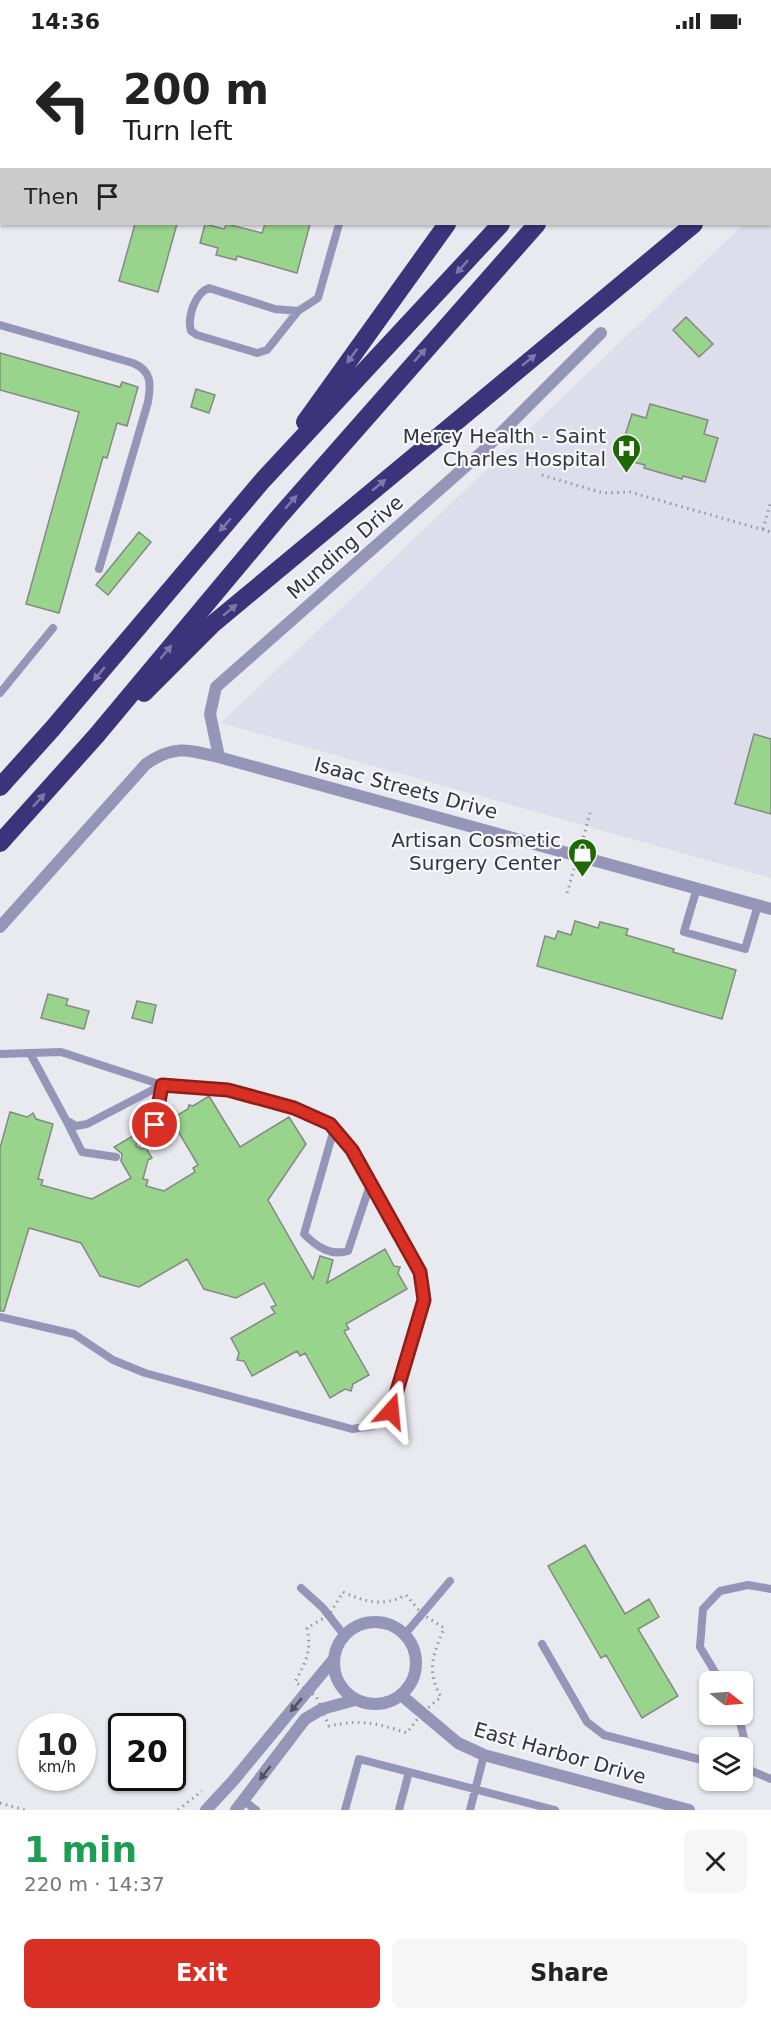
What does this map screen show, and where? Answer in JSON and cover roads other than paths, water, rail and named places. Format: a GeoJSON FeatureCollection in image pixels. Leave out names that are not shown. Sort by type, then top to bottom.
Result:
{"type":"FeatureCollection","features":[{"type":"Feature","properties":{"kind":"highway"},"geometry":{"type":"LineString","coordinates":[[263,480],[446,225]]}},
{"type":"Feature","properties":{"kind":"highway"},"geometry":{"type":"LineString","coordinates":[[0,787],[53,728],[263,480],[500,225]]}},
{"type":"Feature","properties":{"kind":"highway"},"geometry":{"type":"LineString","coordinates":[[0,843],[96,736],[279,517],[536,225]]}},
{"type":"Feature","properties":{"kind":"highway"},"geometry":{"type":"LineString","coordinates":[[96,736],[155,684],[214,623],[693,225]]}},
{"type":"Feature","properties":{"kind":"street","name":"Munding Drive"},"geometry":{"type":"LineString","coordinates":[[219,757],[210,714],[216,687],[482,452],[601,333]]}},
{"type":"Feature","properties":{"kind":"street","name":"Isaac Streets Drive"},"geometry":{"type":"LineString","coordinates":[[0,927],[146,764],[169,751],[182,750],[219,757],[771,909]]}},
{"type":"Feature","properties":{"kind":"street"},"geometry":{"type":"LineString","coordinates":[[239,1805],[305,1719],[322,1708],[355,1700],[375,1704],[389,1702],[401,1695],[410,1685],[416,1665],[413,1645],[405,1634],[394,1626],[381,1621],[355,1626],[336,1646],[333,1660],[334,1673],[344,1691],[355,1700]]}},
{"type":"Feature","properties":{"kind":"street"},"geometry":{"type":"LineString","coordinates":[[206,1810],[333,1660]]}},
{"type":"Feature","properties":{"kind":"street","name":"East Harbor Drive"},"geometry":{"type":"LineString","coordinates":[[401,1695],[458,1743],[484,1755],[689,1810]]}},
{"type":"Feature","properties":{"kind":"lane"},"geometry":{"type":"LineString","coordinates":[[298,311],[275,309],[209,288],[202,290],[198,296],[189,324],[191,331],[197,335],[257,353],[267,351],[298,311],[318,298],[339,225]]}},
{"type":"Feature","properties":{"kind":"lane"},"geometry":{"type":"LineString","coordinates":[[0,325],[133,363],[144,369],[149,376],[148,402],[99,569]]}},
{"type":"Feature","properties":{"kind":"lane"},"geometry":{"type":"LineString","coordinates":[[0,693],[53,628]]}},
{"type":"Feature","properties":{"kind":"lane"},"geometry":{"type":"LineString","coordinates":[[697,888],[684,932],[745,949],[758,905]]}},
{"type":"Feature","properties":{"kind":"lane"},"geometry":{"type":"LineString","coordinates":[[0,1054],[62,1052],[162,1085],[228,1090],[294,1108],[330,1124],[352,1150],[420,1272],[424,1300],[391,1411],[373,1426],[352,1429],[145,1373],[113,1360],[74,1334],[0,1317]]}},
{"type":"Feature","properties":{"kind":"lane"},"geometry":{"type":"LineString","coordinates":[[31,1054],[82,1152],[116,1157]]}},
{"type":"Feature","properties":{"kind":"lane"},"geometry":{"type":"LineString","coordinates":[[66,1120],[76,1126],[87,1124],[162,1085]]}},
{"type":"Feature","properties":{"kind":"lane"},"geometry":{"type":"LineString","coordinates":[[142,1143],[155,1125],[162,1085]]}},
{"type":"Feature","properties":{"kind":"lane"},"geometry":{"type":"LineString","coordinates":[[334,1130],[304,1234],[316,1246],[338,1254],[348,1251],[370,1185]]}},
{"type":"Feature","properties":{"kind":"lane"},"geometry":{"type":"LineString","coordinates":[[405,1634],[450,1581]]}},
{"type":"Feature","properties":{"kind":"lane"},"geometry":{"type":"LineString","coordinates":[[714,1671],[700,1647],[703,1609],[720,1591],[747,1585],[771,1589]]}},
{"type":"Feature","properties":{"kind":"lane"},"geometry":{"type":"LineString","coordinates":[[301,1588],[329,1615],[344,1635]]}},
{"type":"Feature","properties":{"kind":"lane"},"geometry":{"type":"LineString","coordinates":[[542,1644],[587,1722],[604,1735],[699,1759]]}},
{"type":"Feature","properties":{"kind":"lane"},"geometry":{"type":"LineString","coordinates":[[470,1810],[484,1755]]}},
{"type":"Feature","properties":{"kind":"lane"},"geometry":{"type":"LineString","coordinates":[[345,1810],[359,1759],[555,1810]]}},
{"type":"Feature","properties":{"kind":"lane"},"geometry":{"type":"LineString","coordinates":[[399,1810],[409,1772]]}},
{"type":"Feature","properties":{"kind":"lane"},"geometry":{"type":"LineString","coordinates":[[753,1772],[771,1779]]}},
{"type":"Feature","properties":{"kind":"lane"},"geometry":{"type":"LineString","coordinates":[[239,1805],[256,1810]]}},
{"type":"Feature","properties":{"kind":"place","name":"Mercy Health - Saint Charles Hospital"},"geometry":{"type":"Point","coordinates":[627,474]}},
{"type":"Feature","properties":{"kind":"place","name":"Artisan Cosmetic Surgery Center"},"geometry":{"type":"Point","coordinates":[582,878]}}]}
